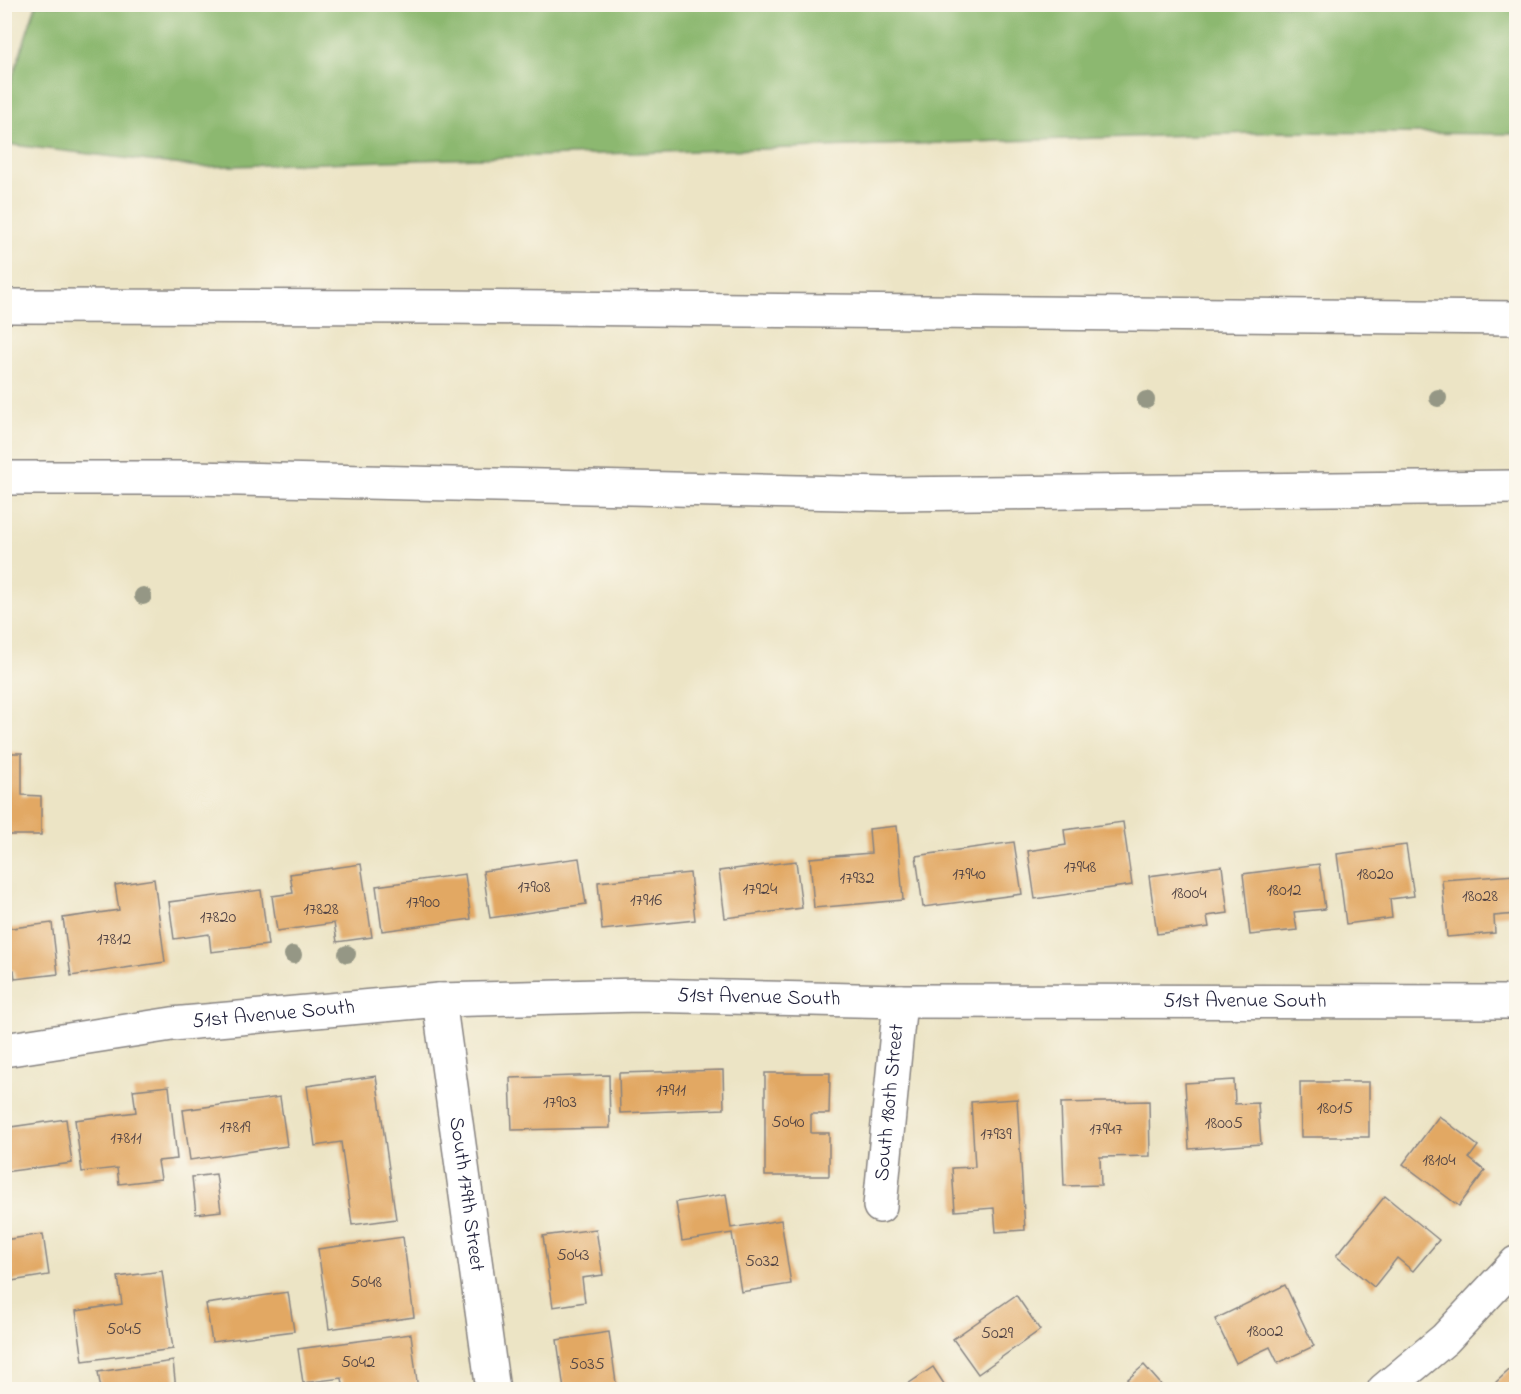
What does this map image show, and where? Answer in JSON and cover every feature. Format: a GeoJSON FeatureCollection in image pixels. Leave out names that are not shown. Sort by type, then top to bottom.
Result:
{"type":"FeatureCollection","features":[{"type":"Feature","properties":{"kind":"main road"},"geometry":{"type":"LineString","coordinates":[[4,306],[467,307],[1516,318]]}},
{"type":"Feature","properties":{"kind":"main road"},"geometry":{"type":"LineString","coordinates":[[4,478],[205,479],[887,494],[1516,487]]}},
{"type":"Feature","properties":{"kind":"main road","name":"51st Avenue South"},"geometry":{"type":"LineString","coordinates":[[4,1050],[172,1024],[439,1000],[639,995],[900,1001],[1516,1002]]}},
{"type":"Feature","properties":{"kind":"main road","name":"South 179th Street"},"geometry":{"type":"LineString","coordinates":[[439,1000],[493,1389]]}},
{"type":"Feature","properties":{"kind":"main road","name":"South 180th Street"},"geometry":{"type":"LineString","coordinates":[[880,1206],[900,1001]]}},
{"type":"Feature","properties":{"kind":"main road"},"geometry":{"type":"LineString","coordinates":[[1384,1389],[1445,1339],[1516,1263]]}},
{"type":"Feature","properties":{"kind":"green space"},"geometry":{"type":"Polygon","coordinates":[[[36,5],[1516,5],[1516,134],[1284,132],[200,167],[5,144],[5,100],[36,5]]]}},
{"type":"Feature","properties":{"kind":"building"},"geometry":{"type":"Polygon","coordinates":[[[4,753],[22,753],[22,795],[41,796],[41,835],[4,835],[4,753]]]}},
{"type":"Feature","properties":{"kind":"building"},"geometry":{"type":"Polygon","coordinates":[[[1123,822],[1132,885],[1035,899],[1028,851],[1066,845],[1064,830],[1123,822]]]}},
{"type":"Feature","properties":{"kind":"building"},"geometry":{"type":"Polygon","coordinates":[[[897,826],[903,900],[814,908],[810,858],[871,853],[869,829],[897,826]]]}},
{"type":"Feature","properties":{"kind":"building"},"geometry":{"type":"Polygon","coordinates":[[[1014,842],[1022,894],[923,907],[916,856],[1014,842]]]}},
{"type":"Feature","properties":{"kind":"building"},"geometry":{"type":"Polygon","coordinates":[[[1406,845],[1414,896],[1390,899],[1392,918],[1346,924],[1337,854],[1406,845]]]}},
{"type":"Feature","properties":{"kind":"building"},"geometry":{"type":"Polygon","coordinates":[[[579,858],[586,904],[490,918],[483,871],[579,858]]]}},
{"type":"Feature","properties":{"kind":"building"},"geometry":{"type":"Polygon","coordinates":[[[796,861],[802,908],[725,918],[719,871],[796,861]]]}},
{"type":"Feature","properties":{"kind":"building"},"geometry":{"type":"Polygon","coordinates":[[[361,864],[372,937],[337,942],[334,923],[277,931],[272,896],[293,893],[290,874],[361,864]]]}},
{"type":"Feature","properties":{"kind":"building"},"geometry":{"type":"Polygon","coordinates":[[[1319,864],[1325,909],[1294,912],[1297,930],[1250,935],[1243,874],[1319,864]]]}},
{"type":"Feature","properties":{"kind":"building"},"geometry":{"type":"Polygon","coordinates":[[[1222,866],[1228,913],[1207,916],[1209,927],[1157,934],[1149,876],[1222,866]]]}},
{"type":"Feature","properties":{"kind":"building"},"geometry":{"type":"Polygon","coordinates":[[[690,873],[695,920],[602,930],[598,882],[690,873]]]}},
{"type":"Feature","properties":{"kind":"building"},"geometry":{"type":"Polygon","coordinates":[[[465,874],[471,919],[382,931],[376,886],[465,874]]]}},
{"type":"Feature","properties":{"kind":"building"},"geometry":{"type":"Polygon","coordinates":[[[1516,875],[1516,914],[1494,916],[1495,933],[1447,937],[1442,880],[1516,875]]]}},
{"type":"Feature","properties":{"kind":"building"},"geometry":{"type":"Polygon","coordinates":[[[154,879],[165,962],[71,976],[63,918],[119,910],[115,885],[154,879]]]}},
{"type":"Feature","properties":{"kind":"building"},"geometry":{"type":"Polygon","coordinates":[[[261,890],[268,945],[211,952],[209,934],[174,939],[169,902],[261,890]]]}},
{"type":"Feature","properties":{"kind":"building"},"geometry":{"type":"Polygon","coordinates":[[[52,923],[58,974],[15,979],[14,970],[4,971],[4,929],[52,923]]]}},
{"type":"Feature","properties":{"kind":"building"},"geometry":{"type":"Polygon","coordinates":[[[723,1070],[724,1109],[620,1113],[619,1073],[723,1070]]]}},
{"type":"Feature","properties":{"kind":"building"},"geometry":{"type":"Polygon","coordinates":[[[765,1073],[830,1073],[829,1114],[811,1114],[811,1133],[829,1133],[829,1176],[765,1176],[765,1073]]]}},
{"type":"Feature","properties":{"kind":"building"},"geometry":{"type":"Polygon","coordinates":[[[609,1075],[610,1128],[512,1130],[510,1078],[609,1075]]]}},
{"type":"Feature","properties":{"kind":"building"},"geometry":{"type":"Polygon","coordinates":[[[376,1076],[396,1219],[352,1225],[341,1142],[315,1146],[307,1086],[376,1076]]]}},
{"type":"Feature","properties":{"kind":"building"},"geometry":{"type":"Polygon","coordinates":[[[1234,1080],[1235,1104],[1258,1103],[1261,1144],[1189,1149],[1185,1083],[1234,1080]]]}},
{"type":"Feature","properties":{"kind":"building"},"geometry":{"type":"Polygon","coordinates":[[[1300,1082],[1369,1082],[1369,1137],[1301,1137],[1300,1082]]]}},
{"type":"Feature","properties":{"kind":"building"},"geometry":{"type":"Polygon","coordinates":[[[169,1086],[177,1159],[158,1161],[161,1179],[119,1184],[117,1168],[82,1172],[75,1120],[136,1112],[133,1090],[169,1086]]]}},
{"type":"Feature","properties":{"kind":"building"},"geometry":{"type":"Polygon","coordinates":[[[280,1097],[287,1146],[190,1160],[183,1110],[280,1097]]]}},
{"type":"Feature","properties":{"kind":"building"},"geometry":{"type":"Polygon","coordinates":[[[1017,1099],[1025,1230],[996,1232],[994,1208],[955,1211],[952,1168],[975,1167],[971,1102],[1017,1099]]]}},
{"type":"Feature","properties":{"kind":"building"},"geometry":{"type":"Polygon","coordinates":[[[1149,1101],[1150,1156],[1100,1157],[1101,1185],[1064,1186],[1061,1103],[1149,1101]]]}},
{"type":"Feature","properties":{"kind":"building"},"geometry":{"type":"Polygon","coordinates":[[[1439,1116],[1478,1146],[1469,1158],[1485,1171],[1459,1206],[1403,1164],[1439,1116]]]}},
{"type":"Feature","properties":{"kind":"building"},"geometry":{"type":"Polygon","coordinates":[[[66,1119],[72,1163],[4,1172],[4,1128],[66,1119]]]}},
{"type":"Feature","properties":{"kind":"building"},"geometry":{"type":"Polygon","coordinates":[[[216,1174],[221,1211],[196,1214],[192,1177],[216,1174]]]}},
{"type":"Feature","properties":{"kind":"building"},"geometry":{"type":"Polygon","coordinates":[[[726,1194],[731,1228],[781,1220],[791,1284],[741,1292],[732,1233],[682,1241],[676,1202],[726,1194]]]}},
{"type":"Feature","properties":{"kind":"building"},"geometry":{"type":"Polygon","coordinates":[[[1385,1196],[1439,1240],[1413,1271],[1397,1258],[1374,1287],[1336,1256],[1385,1196]]]}},
{"type":"Feature","properties":{"kind":"building"},"geometry":{"type":"Polygon","coordinates":[[[596,1229],[603,1275],[582,1278],[585,1302],[553,1307],[543,1236],[596,1229]]]}},
{"type":"Feature","properties":{"kind":"building"},"geometry":{"type":"Polygon","coordinates":[[[43,1234],[49,1275],[5,1282],[4,1240],[43,1234]]]}},
{"type":"Feature","properties":{"kind":"building"},"geometry":{"type":"Polygon","coordinates":[[[403,1237],[414,1317],[329,1329],[318,1249],[403,1237]]]}},
{"type":"Feature","properties":{"kind":"building"},"geometry":{"type":"Polygon","coordinates":[[[162,1271],[173,1349],[83,1361],[76,1311],[122,1304],[118,1277],[162,1271]]]}},
{"type":"Feature","properties":{"kind":"building"},"geometry":{"type":"Polygon","coordinates":[[[1285,1285],[1314,1346],[1278,1363],[1270,1347],[1236,1363],[1215,1319],[1285,1285]]]}},
{"type":"Feature","properties":{"kind":"building"},"geometry":{"type":"Polygon","coordinates":[[[288,1292],[294,1331],[212,1342],[206,1304],[288,1292]]]}},
{"type":"Feature","properties":{"kind":"building"},"geometry":{"type":"Polygon","coordinates":[[[1016,1295],[1040,1330],[978,1374],[953,1339],[1016,1295]]]}},
{"type":"Feature","properties":{"kind":"building"},"geometry":{"type":"Polygon","coordinates":[[[609,1332],[617,1390],[564,1390],[557,1340],[609,1332]]]}},
{"type":"Feature","properties":{"kind":"building"},"geometry":{"type":"Polygon","coordinates":[[[411,1334],[418,1390],[344,1390],[342,1378],[303,1383],[298,1349],[411,1334]]]}},
{"type":"Feature","properties":{"kind":"building"},"geometry":{"type":"Polygon","coordinates":[[[173,1361],[176,1390],[101,1390],[98,1372],[173,1361]]]}},
{"type":"Feature","properties":{"kind":"building"},"geometry":{"type":"Polygon","coordinates":[[[1516,1364],[1516,1390],[1501,1390],[1495,1383],[1516,1364]]]}},
{"type":"Feature","properties":{"kind":"building"},"geometry":{"type":"Polygon","coordinates":[[[1144,1365],[1166,1390],[1122,1390],[1120,1386],[1144,1365]]]}},
{"type":"Feature","properties":{"kind":"building"},"geometry":{"type":"Polygon","coordinates":[[[933,1367],[948,1390],[899,1390],[933,1367]]]}}]}
